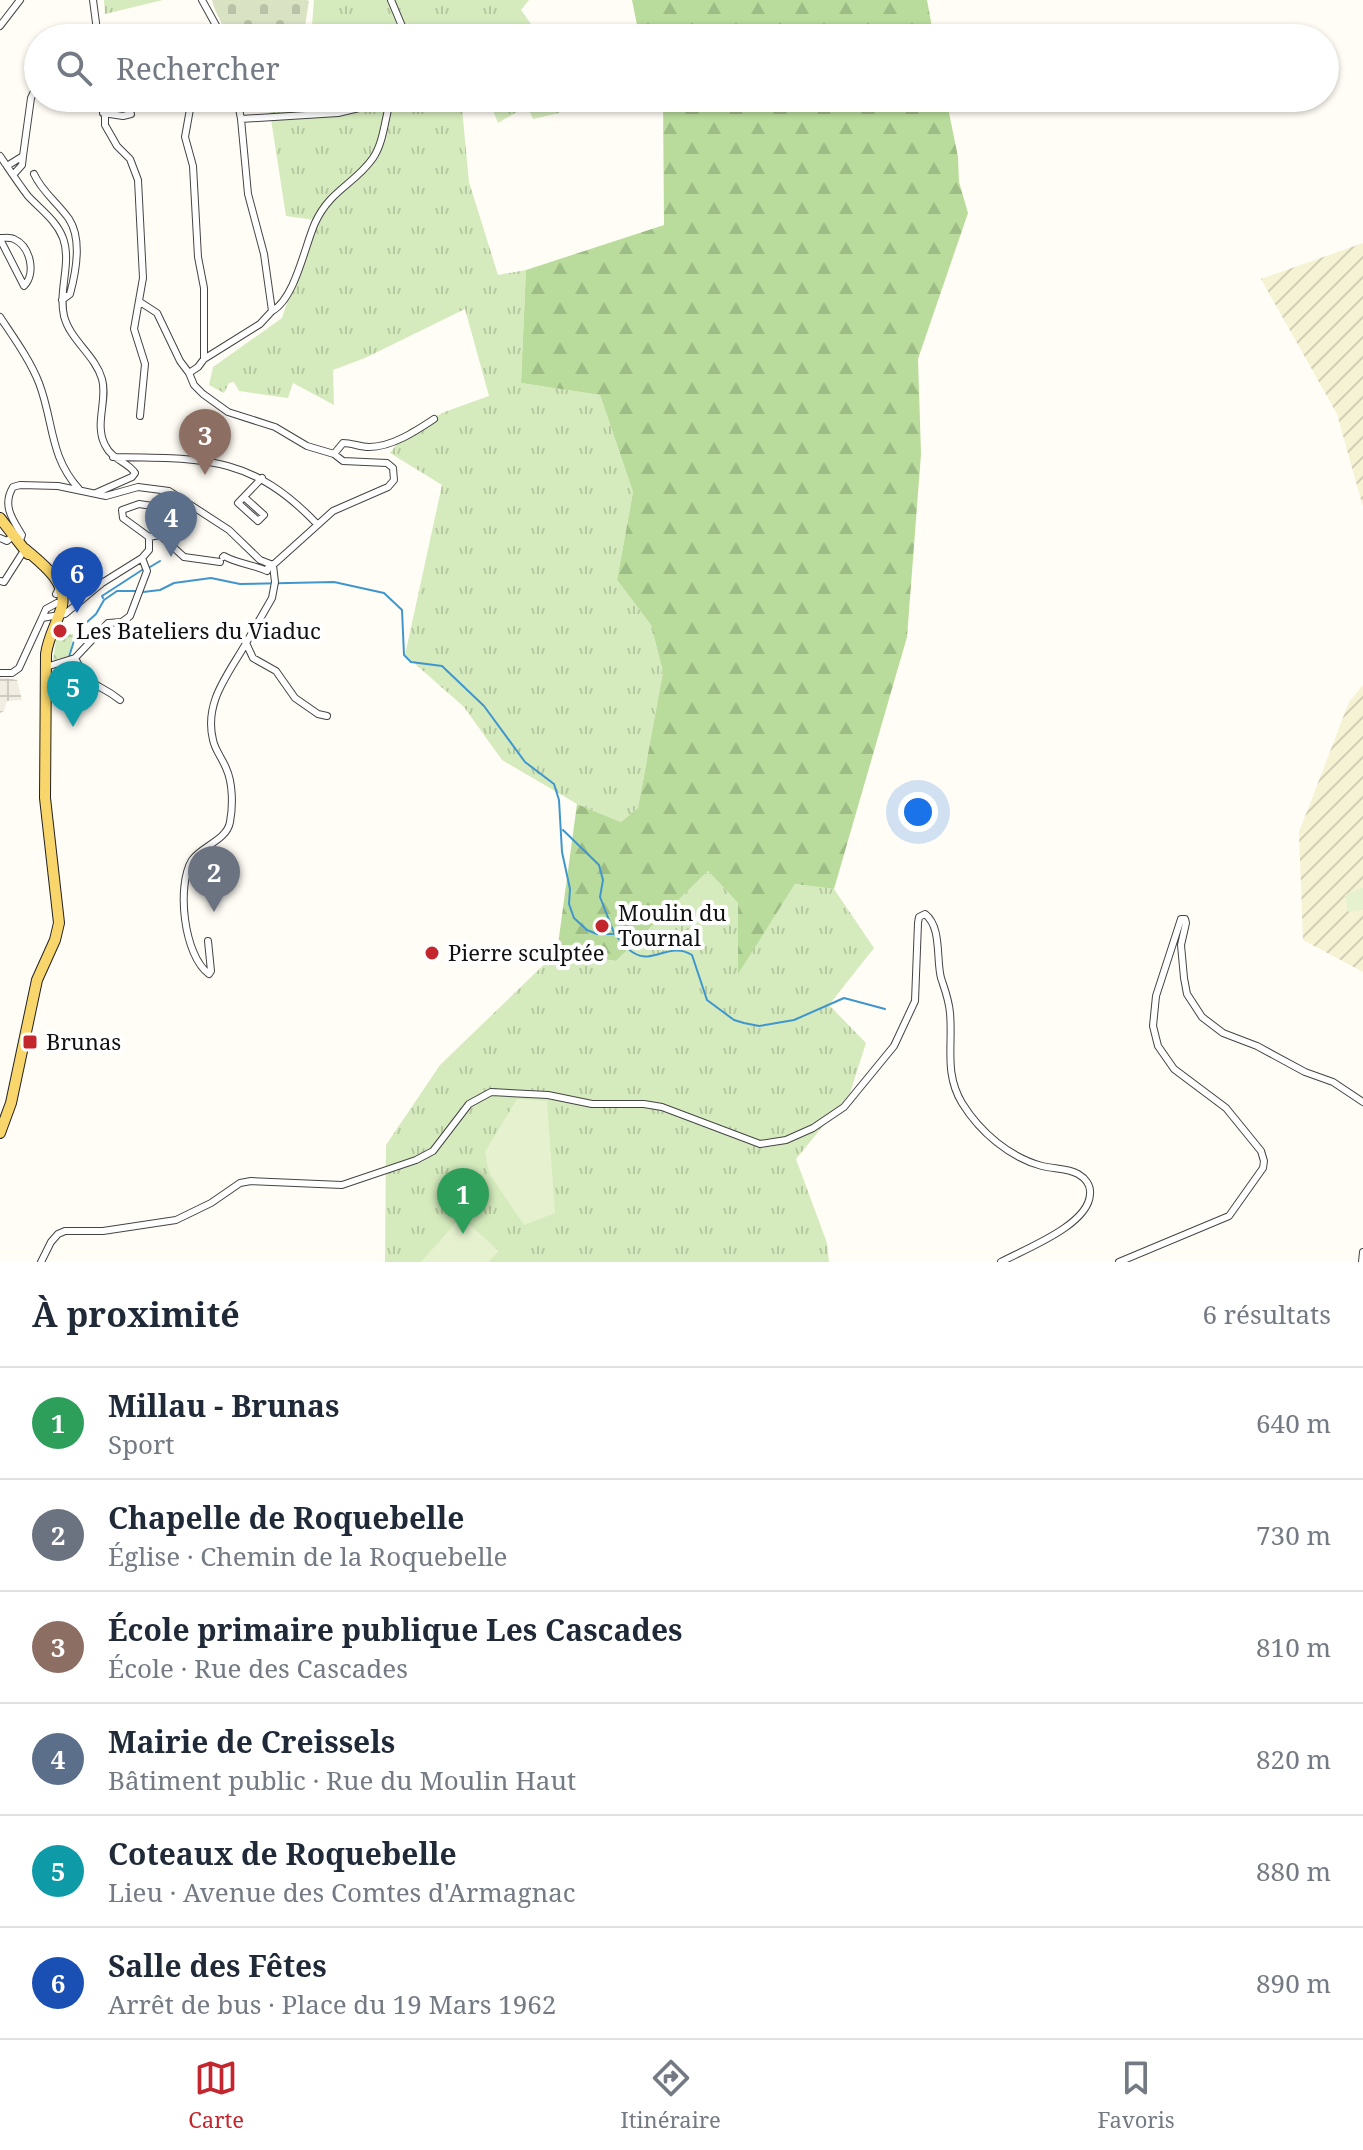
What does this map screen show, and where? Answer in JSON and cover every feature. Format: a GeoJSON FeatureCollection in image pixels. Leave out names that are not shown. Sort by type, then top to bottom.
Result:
{"type":"FeatureCollection","features":[{"type":"Feature","properties":{"kind":"main road"},"geometry":{"type":"LineString","coordinates":[[0,518],[52,584],[57,603],[47,645],[44,787],[59,923],[37,980],[11,1103],[0,1133]]}},
{"type":"Feature","properties":{"kind":"street"},"geometry":{"type":"LineString","coordinates":[[93,0],[96,24]]}},
{"type":"Feature","properties":{"kind":"street"},"geometry":{"type":"LineString","coordinates":[[202,0],[215,24]]}},
{"type":"Feature","properties":{"kind":"street"},"geometry":{"type":"LineString","coordinates":[[391,0],[401,24]]}},
{"type":"Feature","properties":{"kind":"street"},"geometry":{"type":"LineString","coordinates":[[0,26],[19,2]]}},
{"type":"Feature","properties":{"kind":"street"},"geometry":{"type":"LineString","coordinates":[[13,175],[22,165],[29,112]]}},
{"type":"Feature","properties":{"kind":"street"},"geometry":{"type":"LineString","coordinates":[[189,112],[185,137],[193,166],[198,257],[204,288],[204,359]]}},
{"type":"Feature","properties":{"kind":"street"},"geometry":{"type":"LineString","coordinates":[[240,112],[248,194],[264,254],[272,311]]}},
{"type":"Feature","properties":{"kind":"street"},"geometry":{"type":"LineString","coordinates":[[241,119],[342,112]]}},
{"type":"Feature","properties":{"kind":"street"},"geometry":{"type":"LineString","coordinates":[[189,373],[204,359],[260,324],[279,307],[290,288],[316,222],[334,193],[374,157],[387,112]]}},
{"type":"Feature","properties":{"kind":"street"},"geometry":{"type":"LineString","coordinates":[[131,114],[103,113],[109,135],[130,159],[138,180],[143,278],[134,329],[145,364],[140,416]]}},
{"type":"Feature","properties":{"kind":"street"},"geometry":{"type":"LineString","coordinates":[[0,156],[28,196],[51,219],[63,240],[66,259],[62,300],[65,320],[102,379],[101,437],[113,457],[135,473],[96,493]]}},
{"type":"Feature","properties":{"kind":"street"},"geometry":{"type":"LineString","coordinates":[[7,166],[23,156]]}},
{"type":"Feature","properties":{"kind":"street"},"geometry":{"type":"LineString","coordinates":[[34,174],[40,187],[70,220],[73,229],[74,279],[70,294],[62,300]]}},
{"type":"Feature","properties":{"kind":"street"},"geometry":{"type":"LineString","coordinates":[[0,238],[14,239],[25,250],[32,269],[31,279],[24,286],[0,238]]}},
{"type":"Feature","properties":{"kind":"street"},"geometry":{"type":"LineString","coordinates":[[140,302],[157,313],[194,385],[228,412],[275,427],[307,446],[334,454],[346,462],[387,463],[393,468],[394,475],[388,487],[315,522],[284,558],[267,571],[224,556],[222,560],[190,559],[160,535],[149,537],[123,518],[122,510],[139,504],[173,509],[185,504]]}},
{"type":"Feature","properties":{"kind":"street"},"geometry":{"type":"LineString","coordinates":[[0,317],[32,367],[40,385],[59,461],[79,489]]}},
{"type":"Feature","properties":{"kind":"street"},"geometry":{"type":"LineString","coordinates":[[334,454],[343,443],[370,447],[382,445],[411,434],[434,419]]}},
{"type":"Feature","properties":{"kind":"street"},"geometry":{"type":"LineString","coordinates":[[113,457],[219,463],[262,478],[280,489],[315,522]]}},
{"type":"Feature","properties":{"kind":"street"},"geometry":{"type":"LineString","coordinates":[[244,497],[262,478]]}},
{"type":"Feature","properties":{"kind":"street"},"geometry":{"type":"LineString","coordinates":[[4,580],[22,535],[9,515],[9,492],[13,487],[27,485],[79,489],[106,496],[138,487],[169,491],[229,530],[271,565],[275,584],[272,598],[216,695],[210,720],[212,737],[228,771],[230,821],[224,834],[193,859],[185,885],[184,906],[190,941],[209,974],[208,941]]}},
{"type":"Feature","properties":{"kind":"street"},"geometry":{"type":"LineString","coordinates":[[57,603],[65,614],[100,585],[142,558],[149,550],[149,537]]}},
{"type":"Feature","properties":{"kind":"street"},"geometry":{"type":"LineString","coordinates":[[0,538],[19,543]]}},
{"type":"Feature","properties":{"kind":"street"},"geometry":{"type":"LineString","coordinates":[[46,667],[75,658],[108,623],[122,622],[130,616],[147,571],[142,558]]}},
{"type":"Feature","properties":{"kind":"street"},"geometry":{"type":"LineString","coordinates":[[42,618],[82,574],[91,574],[100,585]]}},
{"type":"Feature","properties":{"kind":"street"},"geometry":{"type":"LineString","coordinates":[[0,673],[12,673],[19,668],[46,609],[57,603]]}},
{"type":"Feature","properties":{"kind":"street"},"geometry":{"type":"LineString","coordinates":[[246,643],[253,658],[276,671],[295,698],[318,714],[327,716]]}},
{"type":"Feature","properties":{"kind":"street"},"geometry":{"type":"LineString","coordinates":[[75,658],[90,684],[120,700]]}},
{"type":"Feature","properties":{"kind":"street"},"geometry":{"type":"LineString","coordinates":[[41,1262],[51,1242],[65,1231],[125,1229],[176,1220],[211,1203],[240,1183],[342,1185],[416,1160],[433,1151],[469,1104],[491,1092],[548,1095],[592,1104],[662,1107],[760,1144],[786,1140],[813,1128],[844,1107],[894,1046],[915,1001],[918,923],[919,917],[925,914],[935,930],[941,978],[948,998],[950,1070],[961,1101],[981,1128],[1010,1151],[1037,1164],[1074,1172],[1090,1188],[1089,1201],[1077,1218],[1001,1262]]}},
{"type":"Feature","properties":{"kind":"street"},"geometry":{"type":"LineString","coordinates":[[1119,1262],[1229,1216],[1263,1168],[1261,1151],[1226,1108],[1174,1069],[1158,1046],[1153,1026],[1156,996],[1181,919],[1185,919],[1186,923],[1181,945],[1187,994],[1202,1017],[1223,1033],[1333,1082],[1363,1102]]}},
{"type":"Feature","properties":{"kind":"street"},"geometry":{"type":"LineString","coordinates":[[1362,1262],[1363,1252]]}},
{"type":"Feature","properties":{"kind":"shaded area"},"geometry":{"type":"Polygon","coordinates":[[[1363,243],[1363,507],[1337,414],[1261,279],[1363,243]]]}},
{"type":"Feature","properties":{"kind":"shaded area"},"geometry":{"type":"Polygon","coordinates":[[[0,677],[17,680],[22,700],[7,701],[4,711],[0,713],[0,677]]]}},
{"type":"Feature","properties":{"kind":"shaded area"},"geometry":{"type":"Polygon","coordinates":[[[1363,685],[1363,972],[1303,940],[1299,832],[1349,702],[1363,685]]]}},
{"type":"Feature","properties":{"kind":"green space"},"geometry":{"type":"Polygon","coordinates":[[[104,0],[163,0],[105,14],[104,0]]]}},
{"type":"Feature","properties":{"kind":"green space"},"geometry":{"type":"Polygon","coordinates":[[[212,0],[309,1],[305,24],[222,24],[212,0]]]}},
{"type":"Feature","properties":{"kind":"green space"},"geometry":{"type":"Polygon","coordinates":[[[314,0],[529,0],[521,10],[531,24],[312,24],[314,0]]]}},
{"type":"Feature","properties":{"kind":"green space"},"geometry":{"type":"Polygon","coordinates":[[[632,0],[927,0],[931,24],[637,24],[632,0]]]}},
{"type":"Feature","properties":{"kind":"green space"},"geometry":{"type":"Polygon","coordinates":[[[462,112],[469,182],[498,275],[526,270],[521,383],[600,395],[633,492],[617,580],[651,625],[663,672],[638,808],[621,822],[577,804],[502,760],[464,707],[405,655],[442,485],[390,453],[409,429],[489,396],[465,309],[365,358],[333,370],[334,405],[293,383],[288,398],[239,391],[234,382],[229,383],[224,393],[209,385],[213,367],[282,318],[315,220],[286,216],[270,113],[462,112]]]}},
{"type":"Feature","properties":{"kind":"green space"},"geometry":{"type":"Polygon","coordinates":[[[494,112],[517,112],[498,123],[494,112]]]}},
{"type":"Feature","properties":{"kind":"green space"},"geometry":{"type":"Polygon","coordinates":[[[530,112],[559,112],[559,113],[533,119],[530,112]]]}},
{"type":"Feature","properties":{"kind":"green space"},"geometry":{"type":"Polygon","coordinates":[[[663,112],[949,112],[958,157],[959,182],[968,213],[918,359],[921,454],[907,637],[834,889],[795,884],[738,974],[738,903],[708,871],[616,961],[557,952],[577,804],[621,822],[638,808],[663,672],[651,625],[617,580],[633,492],[600,395],[521,383],[526,270],[664,225],[663,112]]]}},
{"type":"Feature","properties":{"kind":"green space"},"geometry":{"type":"Polygon","coordinates":[[[57,633],[73,634],[70,656],[53,660],[57,633]]]}},
{"type":"Feature","properties":{"kind":"green space"},"geometry":{"type":"Polygon","coordinates":[[[708,871],[738,903],[738,972],[795,884],[834,889],[874,948],[829,1005],[866,1043],[850,1093],[796,1159],[827,1243],[829,1262],[385,1262],[386,1145],[440,1065],[557,952],[616,961],[708,871]]]}},
{"type":"Feature","properties":{"kind":"green space"},"geometry":{"type":"Polygon","coordinates":[[[1363,887],[1363,910],[1348,912],[1345,895],[1363,887]]]}},
{"type":"Feature","properties":{"kind":"green space"},"geometry":{"type":"Polygon","coordinates":[[[517,1099],[547,1101],[555,1213],[524,1225],[489,1173],[485,1152],[517,1099]]]}},
{"type":"Feature","properties":{"kind":"green space"},"geometry":{"type":"Polygon","coordinates":[[[461,1217],[499,1251],[488,1262],[421,1262],[461,1217]]]}},
{"type":"Feature","properties":{"kind":"waterway"},"geometry":{"type":"LineString","coordinates":[[150,567],[160,561]]}},
{"type":"Feature","properties":{"kind":"waterway"},"geometry":{"type":"LineString","coordinates":[[103,598],[142,570]]}},
{"type":"Feature","properties":{"kind":"waterway"},"geometry":{"type":"LineString","coordinates":[[143,592],[160,590],[174,583],[211,578],[240,584],[334,582],[384,593],[402,610],[404,655],[411,662],[442,666],[484,706],[525,762],[554,784],[559,800],[562,852],[570,889],[569,904],[574,918],[587,930],[597,934],[614,934],[628,949],[641,956],[676,950],[692,955],[707,1000],[734,1020],[744,1023],[759,1026],[794,1020],[844,998],[885,1009]]}},
{"type":"Feature","properties":{"kind":"waterway"},"geometry":{"type":"LineString","coordinates":[[69,657],[77,631],[96,614],[104,600],[117,591],[136,591]]}},
{"type":"Feature","properties":{"kind":"waterway"},"geometry":{"type":"LineString","coordinates":[[563,830],[599,865],[603,880],[600,897],[614,933]]}},
{"type":"Feature","properties":{"kind":"place","name":"École primaire publique Les Cascades"},"geometry":{"type":"Point","coordinates":[205,475]}},
{"type":"Feature","properties":{"kind":"place","name":"Mairie de Creissels"},"geometry":{"type":"Point","coordinates":[171,557]}},
{"type":"Feature","properties":{"kind":"place","name":"Salle des Fêtes"},"geometry":{"type":"Point","coordinates":[77,613]}},
{"type":"Feature","properties":{"kind":"place","name":"Les Bateliers du Viaduc"},"geometry":{"type":"Point","coordinates":[60,631]}},
{"type":"Feature","properties":{"kind":"place","name":"Coteaux de Roquebelle"},"geometry":{"type":"Point","coordinates":[73,727]}},
{"type":"Feature","properties":{"kind":"place","name":"Chapelle de Roquebelle"},"geometry":{"type":"Point","coordinates":[214,912]}},
{"type":"Feature","properties":{"kind":"place","name":"Moulin du Tournal"},"geometry":{"type":"Point","coordinates":[602,926]}},
{"type":"Feature","properties":{"kind":"place","name":"Pierre sculptée"},"geometry":{"type":"Point","coordinates":[432,953]}},
{"type":"Feature","properties":{"kind":"place","name":"Brunas"},"geometry":{"type":"Point","coordinates":[30,1042]}},
{"type":"Feature","properties":{"kind":"place","name":"Millau - Brunas"},"geometry":{"type":"Point","coordinates":[463,1234]}}]}
